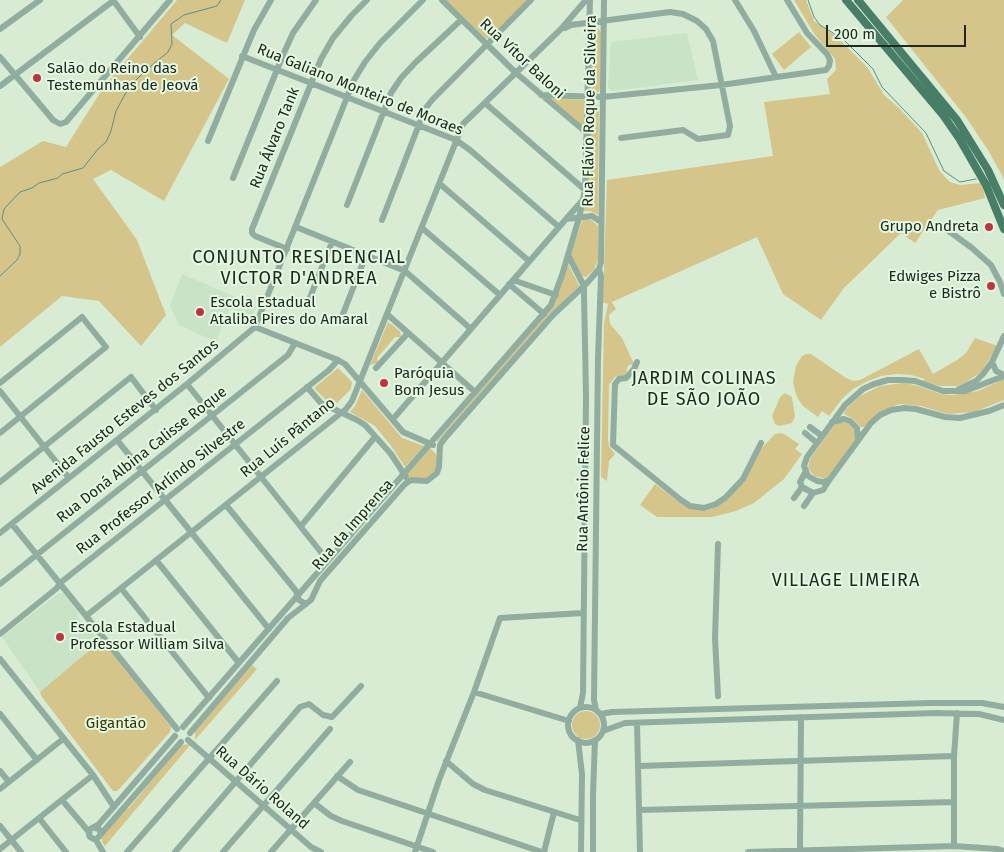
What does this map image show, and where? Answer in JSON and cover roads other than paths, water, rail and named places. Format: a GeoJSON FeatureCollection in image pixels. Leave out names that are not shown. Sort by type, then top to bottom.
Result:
{"type":"FeatureCollection","features":[{"type":"Feature","properties":{"kind":"main road"},"geometry":{"type":"LineString","coordinates":[[846,0],[943,115],[960,138],[986,185],[1004,228]]}},
{"type":"Feature","properties":{"kind":"main road"},"geometry":{"type":"LineString","coordinates":[[858,0],[957,120],[988,170],[1004,204]]}},
{"type":"Feature","properties":{"kind":"street"},"geometry":{"type":"LineString","coordinates":[[0,29],[40,0]]}},
{"type":"Feature","properties":{"kind":"street"},"geometry":{"type":"LineString","coordinates":[[0,86],[113,0],[140,37]]}},
{"type":"Feature","properties":{"kind":"street"},"geometry":{"type":"LineString","coordinates":[[0,57],[53,120],[60,124],[66,122],[170,0]]}},
{"type":"Feature","properties":{"kind":"street"},"geometry":{"type":"LineString","coordinates":[[208,141],[242,56],[271,0]]}},
{"type":"Feature","properties":{"kind":"street"},"geometry":{"type":"LineString","coordinates":[[233,178],[293,33],[316,0]]}},
{"type":"Feature","properties":{"kind":"street","name":"Rua Álvaro Tank"},"geometry":{"type":"LineString","coordinates":[[287,249],[255,236],[252,233],[252,229],[310,82],[333,38],[367,0]]}},
{"type":"Feature","properties":{"kind":"street","name":"Avenida Fausto Esteves dos Santos"},"geometry":{"type":"LineString","coordinates":[[0,533],[156,410],[255,327],[347,97],[365,62],[380,43],[423,0]]}},
{"type":"Feature","properties":{"kind":"street","name":"Rua Vítor Baloni"},"geometry":{"type":"LineString","coordinates":[[442,0],[516,73],[588,134]]}},
{"type":"Feature","properties":{"kind":"street"},"geometry":{"type":"LineString","coordinates":[[382,220],[425,109],[532,0]]}},
{"type":"Feature","properties":{"kind":"street","name":"Rua Luís Pântano"},"geometry":{"type":"LineString","coordinates":[[86,616],[342,413],[352,401],[463,124],[561,29],[586,0]]}},
{"type":"Feature","properties":{"kind":"street","name":"Rua Flávio Roque da Silveira"},"geometry":{"type":"LineString","coordinates":[[579,218],[585,190],[588,134],[590,0]]}},
{"type":"Feature","properties":{"kind":"street","name":"Rua Flávio Roque da Silveira"},"geometry":{"type":"LineString","coordinates":[[601,222],[604,0]]}},
{"type":"Feature","properties":{"kind":"street"},"geometry":{"type":"LineString","coordinates":[[735,0],[754,31],[776,77]]}},
{"type":"Feature","properties":{"kind":"street"},"geometry":{"type":"LineString","coordinates":[[541,95],[603,97],[721,85],[826,70],[830,66],[827,54],[807,33],[788,0]]}},
{"type":"Feature","properties":{"kind":"street"},"geometry":{"type":"LineString","coordinates":[[561,29],[571,25],[670,12],[683,14],[697,21],[706,29],[713,41],[730,126],[728,136],[698,139],[688,131],[683,130],[621,138]]}},
{"type":"Feature","properties":{"kind":"street"},"geometry":{"type":"LineString","coordinates":[[347,205],[391,93],[401,78],[461,20]]}},
{"type":"Feature","properties":{"kind":"street"},"geometry":{"type":"LineString","coordinates":[[582,24],[590,33]]}},
{"type":"Feature","properties":{"kind":"street","name":"Rua Galiano Monteiro de Moraes"},"geometry":{"type":"LineString","coordinates":[[242,56],[456,140],[559,227]]}},
{"type":"Feature","properties":{"kind":"street"},"geometry":{"type":"LineString","coordinates":[[485,103],[585,190]]}},
{"type":"Feature","properties":{"kind":"street"},"geometry":{"type":"LineString","coordinates":[[440,184],[530,261]]}},
{"type":"Feature","properties":{"kind":"street"},"geometry":{"type":"LineString","coordinates":[[393,419],[583,200]]}},
{"type":"Feature","properties":{"kind":"street"},"geometry":{"type":"LineString","coordinates":[[566,218],[592,216],[601,222],[601,262],[599,270]]}},
{"type":"Feature","properties":{"kind":"street","name":"Rua da Imprensa"},"geometry":{"type":"LineString","coordinates":[[92,830],[544,314],[556,295],[579,218]]}},
{"type":"Feature","properties":{"kind":"street"},"geometry":{"type":"LineString","coordinates":[[939,224],[991,265],[1002,283],[1004,294]]}},
{"type":"Feature","properties":{"kind":"street"},"geometry":{"type":"LineString","coordinates":[[296,227],[405,271],[471,329]]}},
{"type":"Feature","properties":{"kind":"street"},"geometry":{"type":"LineString","coordinates":[[422,228],[500,295]]}},
{"type":"Feature","properties":{"kind":"street"},"geometry":{"type":"LineString","coordinates":[[307,306],[332,242]]}},
{"type":"Feature","properties":{"kind":"street"},"geometry":{"type":"LineString","coordinates":[[341,319],[366,255]]}},
{"type":"Feature","properties":{"kind":"street"},"geometry":{"type":"LineString","coordinates":[[568,255],[584,286]]}},
{"type":"Feature","properties":{"kind":"street","name":"Rua da Imprensa"},"geometry":{"type":"LineString","coordinates":[[96,840],[187,738],[288,618],[311,600],[320,581],[405,484],[412,480],[427,481],[437,473],[440,460],[440,445],[445,438],[553,315],[599,270]]}},
{"type":"Feature","properties":{"kind":"street","name":"Rua Antônio Felice"},"geometry":{"type":"LineString","coordinates":[[598,712],[594,690],[598,358],[601,276],[599,270]]}},
{"type":"Feature","properties":{"kind":"street"},"geometry":{"type":"LineString","coordinates":[[511,282],[556,295]]}},
{"type":"Feature","properties":{"kind":"street"},"geometry":{"type":"LineString","coordinates":[[511,282],[544,314]]}},
{"type":"Feature","properties":{"kind":"street","name":"Rua Antônio Felice"},"geometry":{"type":"LineString","coordinates":[[580,708],[583,693],[586,394],[584,286]]}},
{"type":"Feature","properties":{"kind":"street"},"geometry":{"type":"LineString","coordinates":[[388,315],[475,392]]}},
{"type":"Feature","properties":{"kind":"street"},"geometry":{"type":"LineString","coordinates":[[0,383],[82,317],[106,347],[0,432]]}},
{"type":"Feature","properties":{"kind":"street"},"geometry":{"type":"LineString","coordinates":[[255,327],[345,364],[403,432],[431,443],[439,450]]}},
{"type":"Feature","properties":{"kind":"street"},"geometry":{"type":"LineString","coordinates":[[376,368],[408,333]]}},
{"type":"Feature","properties":{"kind":"street"},"geometry":{"type":"LineString","coordinates":[[953,392],[976,380],[992,362],[1004,336]]}},
{"type":"Feature","properties":{"kind":"street","name":"Rua Doná Albina Calisse Roque"},"geometry":{"type":"LineString","coordinates":[[0,584],[288,355],[294,343]]}},
{"type":"Feature","properties":{"kind":"street","name":"Rua Professor Arlíndo Silvestre"},"geometry":{"type":"LineString","coordinates":[[1,631],[307,387],[338,360]]}},
{"type":"Feature","properties":{"kind":"street"},"geometry":{"type":"LineString","coordinates":[[637,362],[626,378],[619,379],[614,384],[613,445],[690,506],[710,507],[734,490],[743,478],[761,443]]}},
{"type":"Feature","properties":{"kind":"street"},"geometry":{"type":"LineString","coordinates":[[992,362],[996,371],[1004,376]]}},
{"type":"Feature","properties":{"kind":"street"},"geometry":{"type":"LineString","coordinates":[[830,480],[824,482],[817,481],[808,476],[805,461],[852,397],[863,389],[888,380],[915,381],[953,392],[976,388],[1004,376]]}},
{"type":"Feature","properties":{"kind":"street"},"geometry":{"type":"LineString","coordinates":[[0,482],[130,377],[156,410]]}},
{"type":"Feature","properties":{"kind":"street"},"geometry":{"type":"LineString","coordinates":[[187,384],[328,561]]}},
{"type":"Feature","properties":{"kind":"street"},"geometry":{"type":"LineString","coordinates":[[307,387],[321,403],[357,420],[391,454],[404,474],[412,480]]}},
{"type":"Feature","properties":{"kind":"street"},"geometry":{"type":"LineString","coordinates":[[0,391],[69,478]]}},
{"type":"Feature","properties":{"kind":"street"},"geometry":{"type":"LineString","coordinates":[[804,506],[813,493],[823,490],[870,423],[880,415],[904,408],[960,418],[989,411],[1004,405]]}},
{"type":"Feature","properties":{"kind":"street"},"geometry":{"type":"LineString","coordinates":[[832,422],[844,419],[850,421],[857,428],[858,440]]}},
{"type":"Feature","properties":{"kind":"street"},"geometry":{"type":"LineString","coordinates":[[810,427],[822,436]]}},
{"type":"Feature","properties":{"kind":"street"},"geometry":{"type":"LineString","coordinates":[[805,433],[817,443]]}},
{"type":"Feature","properties":{"kind":"street"},"geometry":{"type":"LineString","coordinates":[[301,526],[375,437]]}},
{"type":"Feature","properties":{"kind":"street"},"geometry":{"type":"LineString","coordinates":[[118,440],[269,629]]}},
{"type":"Feature","properties":{"kind":"street"},"geometry":{"type":"LineString","coordinates":[[806,471],[800,482],[802,487],[813,493]]}},
{"type":"Feature","properties":{"kind":"street"},"geometry":{"type":"LineString","coordinates":[[794,498],[802,487]]}},
{"type":"Feature","properties":{"kind":"street"},"geometry":{"type":"LineString","coordinates":[[226,504],[298,595],[299,600],[306,604]]}},
{"type":"Feature","properties":{"kind":"street"},"geometry":{"type":"LineString","coordinates":[[12,524],[180,728],[186,728],[187,738],[178,741],[175,736]]}},
{"type":"Feature","properties":{"kind":"street"},"geometry":{"type":"LineString","coordinates":[[718,544],[715,638],[718,696]]}},
{"type":"Feature","properties":{"kind":"street"},"geometry":{"type":"LineString","coordinates":[[156,560],[239,663]]}},
{"type":"Feature","properties":{"kind":"street"},"geometry":{"type":"LineString","coordinates":[[121,588],[209,698]]}},
{"type":"Feature","properties":{"kind":"street"},"geometry":{"type":"LineString","coordinates":[[416,849],[446,761],[474,692],[500,618],[583,614]]}},
{"type":"Feature","properties":{"kind":"street"},"geometry":{"type":"LineString","coordinates":[[0,660],[93,775],[114,807]]}},
{"type":"Feature","properties":{"kind":"street"},"geometry":{"type":"LineString","coordinates":[[127,852],[277,681]]}},
{"type":"Feature","properties":{"kind":"street"},"geometry":{"type":"LineString","coordinates":[[175,852],[300,707],[309,704],[323,715],[332,717],[361,686]]}},
{"type":"Feature","properties":{"kind":"street"},"geometry":{"type":"LineString","coordinates":[[474,692],[569,721]]}},
{"type":"Feature","properties":{"kind":"street"},"geometry":{"type":"LineString","coordinates":[[598,712],[931,703],[982,703],[1004,707]]}},
{"type":"Feature","properties":{"kind":"street"},"geometry":{"type":"LineString","coordinates":[[603,731],[603,719],[598,712],[591,708],[580,708],[571,715],[569,721],[570,732],[578,740],[590,742],[595,740],[603,731],[620,725],[637,723],[957,713],[979,714],[1004,720]]}},
{"type":"Feature","properties":{"kind":"street"},"geometry":{"type":"LineString","coordinates":[[954,846],[954,756],[957,713]]}},
{"type":"Feature","properties":{"kind":"street"},"geometry":{"type":"LineString","coordinates":[[0,714],[37,760]]}},
{"type":"Feature","properties":{"kind":"street"},"geometry":{"type":"LineString","coordinates":[[800,850],[801,718]]}},
{"type":"Feature","properties":{"kind":"street"},"geometry":{"type":"LineString","coordinates":[[637,723],[640,852]]}},
{"type":"Feature","properties":{"kind":"street"},"geometry":{"type":"LineString","coordinates":[[223,852],[330,729]]}},
{"type":"Feature","properties":{"kind":"street","name":"Rua Dário Roland"},"geometry":{"type":"LineString","coordinates":[[187,738],[311,847],[321,852]]}},
{"type":"Feature","properties":{"kind":"street"},"geometry":{"type":"LineString","coordinates":[[0,790],[64,739]]}},
{"type":"Feature","properties":{"kind":"street"},"geometry":{"type":"LineString","coordinates":[[578,740],[582,774],[580,820],[582,852]]}},
{"type":"Feature","properties":{"kind":"street"},"geometry":{"type":"LineString","coordinates":[[593,852],[595,740]]}},
{"type":"Feature","properties":{"kind":"street"},"geometry":{"type":"LineString","coordinates":[[639,766],[954,756]]}},
{"type":"Feature","properties":{"kind":"street"},"geometry":{"type":"LineString","coordinates":[[446,761],[474,784],[485,790],[580,820]]}},
{"type":"Feature","properties":{"kind":"street"},"geometry":{"type":"LineString","coordinates":[[271,852],[350,762]]}},
{"type":"Feature","properties":{"kind":"street"},"geometry":{"type":"LineString","coordinates":[[0,771],[9,782]]}},
{"type":"Feature","properties":{"kind":"street"},"geometry":{"type":"LineString","coordinates":[[0,848],[93,775]]}},
{"type":"Feature","properties":{"kind":"street"},"geometry":{"type":"LineString","coordinates":[[337,776],[358,790],[543,852],[554,812]]}},
{"type":"Feature","properties":{"kind":"street"},"geometry":{"type":"LineString","coordinates":[[62,800],[92,830]]}},
{"type":"Feature","properties":{"kind":"street"},"geometry":{"type":"LineString","coordinates":[[639,810],[799,808],[954,802]]}},
{"type":"Feature","properties":{"kind":"street"},"geometry":{"type":"LineString","coordinates":[[314,803],[342,822],[416,849],[433,852]]}},
{"type":"Feature","properties":{"kind":"street"},"geometry":{"type":"LineString","coordinates":[[39,818],[66,852]]}},
{"type":"Feature","properties":{"kind":"street"},"geometry":{"type":"LineString","coordinates":[[0,826],[21,852]]}},
{"type":"Feature","properties":{"kind":"street"},"geometry":{"type":"LineString","coordinates":[[92,830],[99,829],[101,834]]}},
{"type":"Feature","properties":{"kind":"street"},"geometry":{"type":"LineString","coordinates":[[92,830],[90,838],[96,840],[102,852]]}},
{"type":"Feature","properties":{"kind":"street"},"geometry":{"type":"LineString","coordinates":[[748,852],[890,850],[954,846],[997,849],[1004,852]]}},
{"type":"Feature","properties":{"kind":"waterway"},"geometry":{"type":"LineString","coordinates":[[0,276],[17,260],[20,254],[20,246],[2,219],[4,209],[20,192],[32,188],[39,183],[58,178],[62,174],[83,168],[106,142],[116,111],[129,87],[168,52],[172,44],[171,24],[184,15],[217,6],[221,0]]}},
{"type":"Feature","properties":{"kind":"waterway"},"geometry":{"type":"LineString","coordinates":[[808,0],[814,17],[820,25],[843,39],[873,69],[882,87],[926,133],[944,171],[960,182],[976,179]]}},
{"type":"Feature","properties":{"kind":"place","name":"Salão do Reino das Testemunhas de Jeová"},"geometry":{"type":"Point","coordinates":[37,78]}},
{"type":"Feature","properties":{"kind":"place","name":"Grupo Andreta"},"geometry":{"type":"Point","coordinates":[989,227]}},
{"type":"Feature","properties":{"kind":"place","name":"Edwiges Pizza e Bistrô"},"geometry":{"type":"Point","coordinates":[991,286]}},
{"type":"Feature","properties":{"kind":"place","name":"Escola Estadual Ataliba Pires do Amaral"},"geometry":{"type":"Point","coordinates":[200,312]}},
{"type":"Feature","properties":{"kind":"place","name":"Paróquia Bom Jesus"},"geometry":{"type":"Point","coordinates":[384,383]}},
{"type":"Feature","properties":{"kind":"place","name":"Escola Estadual Professor William Silva"},"geometry":{"type":"Point","coordinates":[60,637]}},
{"type":"Feature","properties":{"kind":"district","name":"CONJUNTO RESIDENCIAL VICTOR D'ANDREA"},"geometry":{"type":"Point","coordinates":[299,268]}},
{"type":"Feature","properties":{"kind":"district","name":"JARDIM COLINAS DE SÃO JOÃO"},"geometry":{"type":"Point","coordinates":[704,389]}},
{"type":"Feature","properties":{"kind":"district","name":"VILLAGE LIMEIRA"},"geometry":{"type":"Point","coordinates":[846,581]}},
{"type":"Feature","properties":{"kind":"park label","name":"Gigantão"},"geometry":{"type":"Point","coordinates":[116,724]}}]}
